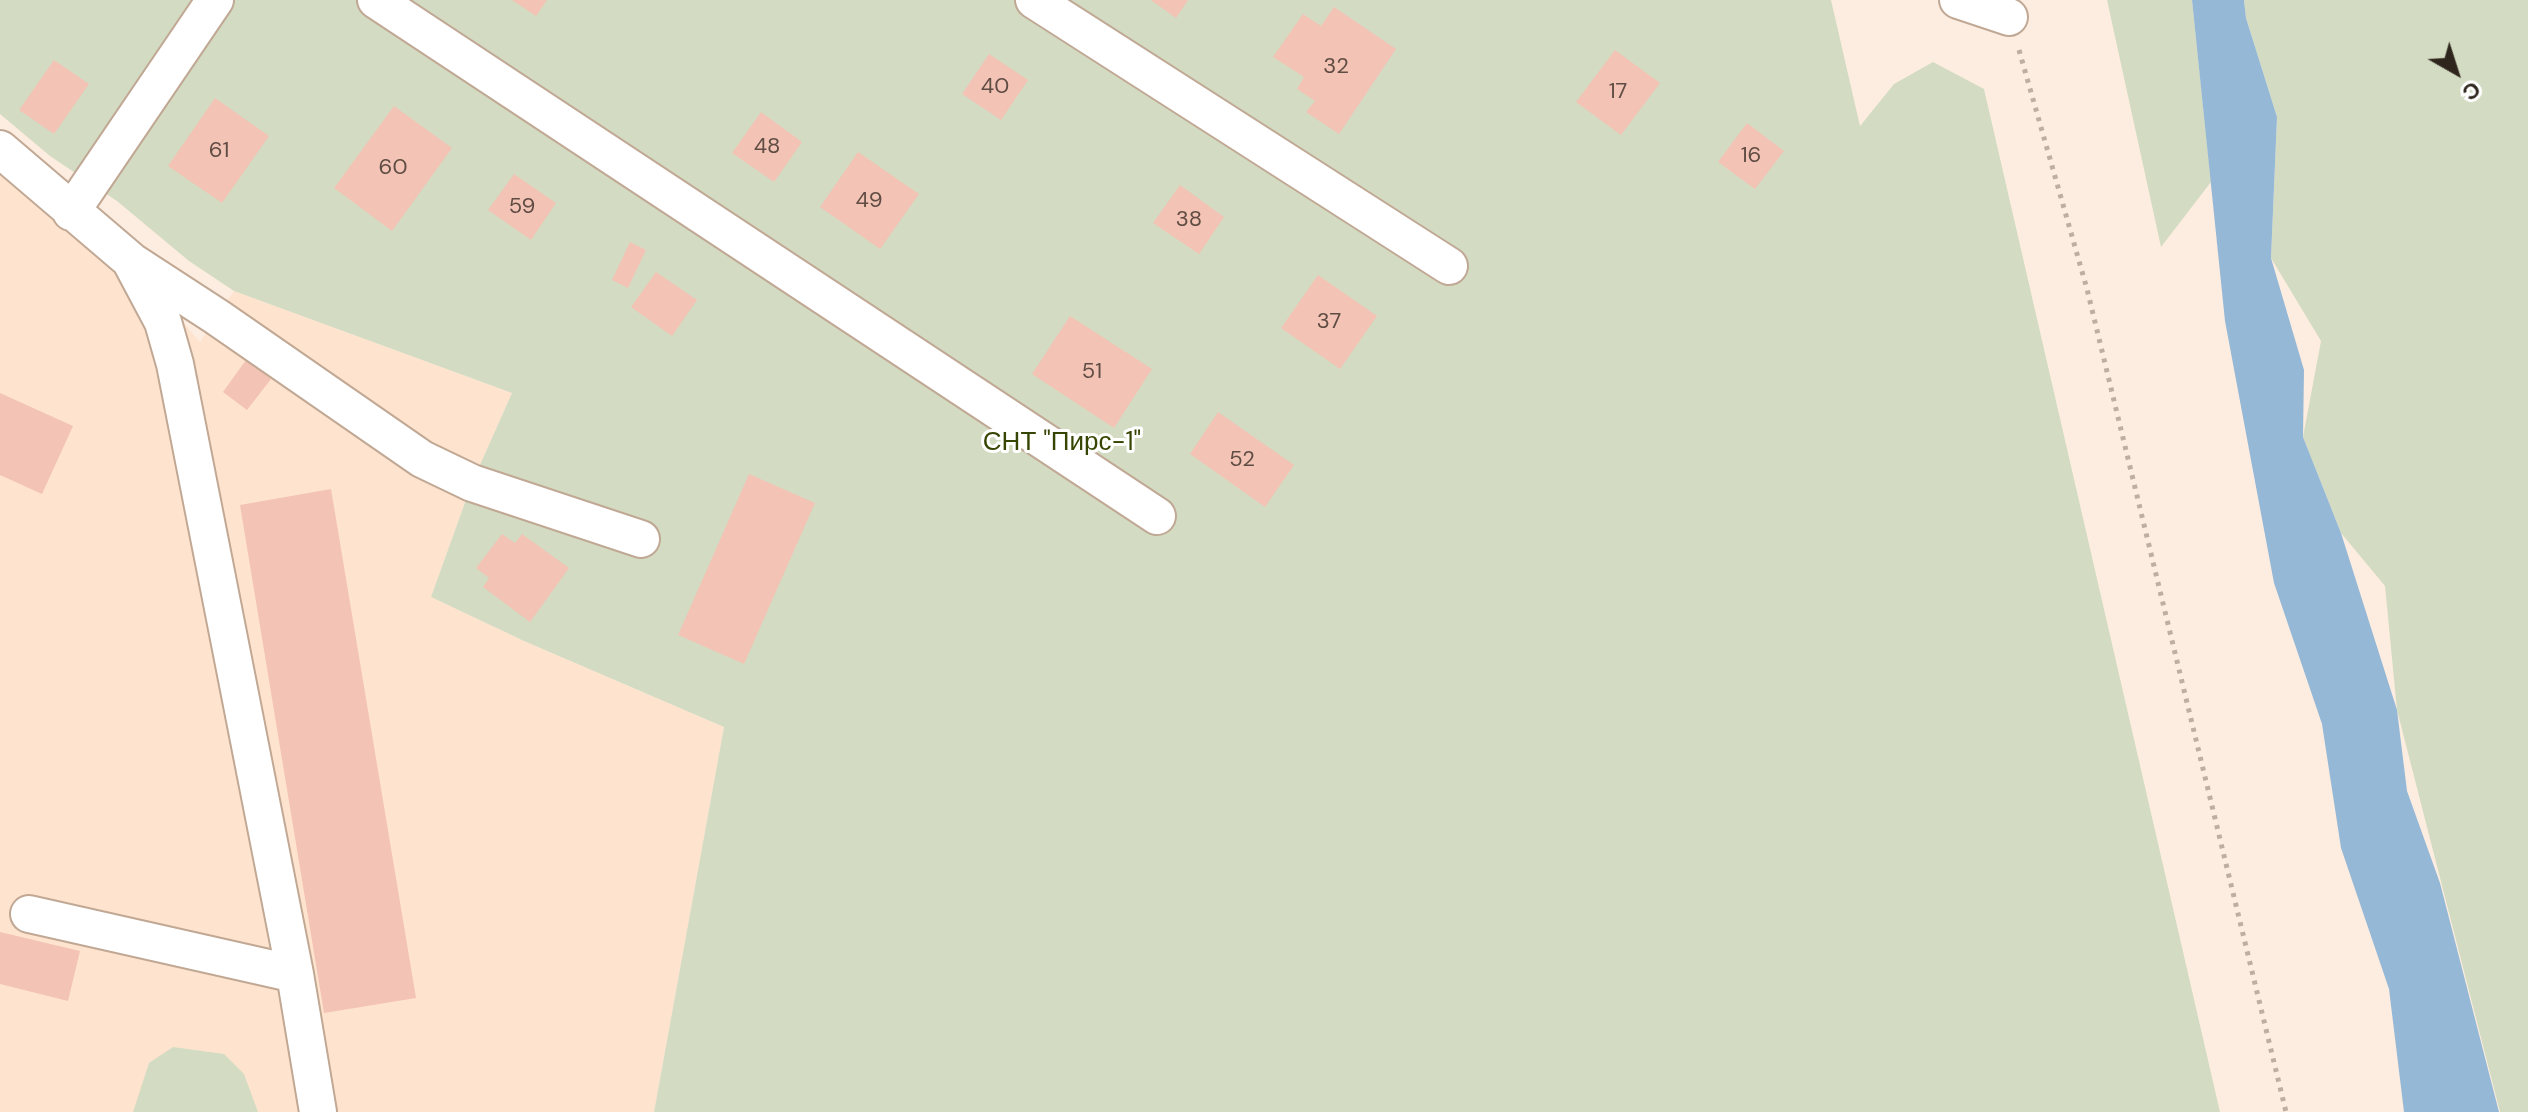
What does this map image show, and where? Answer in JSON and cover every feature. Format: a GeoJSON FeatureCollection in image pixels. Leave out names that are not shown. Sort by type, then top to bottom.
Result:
{"type":"FeatureCollection","features":[{"type":"Feature","properties":{"kind":"lane"},"geometry":{"type":"LineString","coordinates":[[71,212],[215,0]]}},
{"type":"Feature","properties":{"kind":"lane"},"geometry":{"type":"LineString","coordinates":[[376,0],[1157,516]]}},
{"type":"Feature","properties":{"kind":"lane"},"geometry":{"type":"LineString","coordinates":[[1034,0],[1449,266]]}},
{"type":"Feature","properties":{"kind":"lane"},"geometry":{"type":"LineString","coordinates":[[1958,0],[2009,17]]}},
{"type":"Feature","properties":{"kind":"lane"},"geometry":{"type":"LineString","coordinates":[[0,149],[130,260],[422,459],[472,483],[641,539]]}},
{"type":"Feature","properties":{"kind":"lane"},"geometry":{"type":"LineString","coordinates":[[130,260],[163,322],[175,364],[295,974],[318,1112]]}},
{"type":"Feature","properties":{"kind":"lane"},"geometry":{"type":"LineString","coordinates":[[29,914],[295,974]]}},
{"type":"Feature","properties":{"kind":"path"},"geometry":{"type":"LineString","coordinates":[[2009,17],[2087,289],[2286,1112]]}},
{"type":"Feature","properties":{"kind":"shaded area"},"geometry":{"type":"Polygon","coordinates":[[[0,149],[130,260],[200,342],[234,291],[512,393],[472,483],[431,597],[524,641],[724,727],[654,1112],[0,1112],[0,149]]]}},
{"type":"Feature","properties":{"kind":"green space","name":"СНТ \"Пирс-1\""},"geometry":{"type":"Polygon","coordinates":[[[0,0],[1831,0],[1860,126],[1894,84],[1933,62],[1984,89],[2220,1112],[654,1112],[724,727],[524,641],[431,597],[472,483],[512,393],[234,291],[189,261],[117,201],[50,156],[0,114],[0,0]]]}},
{"type":"Feature","properties":{"kind":"green space"},"geometry":{"type":"Polygon","coordinates":[[[2107,0],[2192,0],[2211,182],[2161,247],[2107,0]]]}},
{"type":"Feature","properties":{"kind":"green space"},"geometry":{"type":"Polygon","coordinates":[[[2244,0],[2528,0],[2528,1112],[2500,1112],[2397,710],[2385,586],[2341,533],[2303,437],[2321,341],[2271,258],[2277,117],[2246,18],[2244,0]]]}},
{"type":"Feature","properties":{"kind":"green space"},"geometry":{"type":"Polygon","coordinates":[[[173,1047],[224,1054],[244,1074],[258,1112],[133,1112],[149,1063],[173,1047]]]}},
{"type":"Feature","properties":{"kind":"water"},"geometry":{"type":"Polygon","coordinates":[[[2192,0],[2244,0],[2246,18],[2277,117],[2271,258],[2304,370],[2303,437],[2341,533],[2397,710],[2407,791],[2440,883],[2499,1112],[2404,1112],[2389,989],[2341,848],[2322,724],[2274,583],[2225,321],[2192,0]]]}},
{"type":"Feature","properties":{"kind":"building"},"geometry":{"type":"Polygon","coordinates":[[[512,0],[547,0],[536,16],[512,0]]]}},
{"type":"Feature","properties":{"kind":"building"},"geometry":{"type":"Polygon","coordinates":[[[1151,0],[1188,0],[1176,18],[1151,0]]]}},
{"type":"Feature","properties":{"kind":"building"},"geometry":{"type":"Polygon","coordinates":[[[1334,7],[1396,49],[1339,134],[1306,112],[1315,101],[1297,89],[1304,77],[1273,57],[1303,14],[1321,26],[1334,7]]]}},
{"type":"Feature","properties":{"kind":"building"},"geometry":{"type":"Polygon","coordinates":[[[1615,50],[1660,83],[1621,135],[1576,102],[1615,50]]]}},
{"type":"Feature","properties":{"kind":"building"},"geometry":{"type":"Polygon","coordinates":[[[989,54],[1028,80],[1001,120],[962,94],[989,54]]]}},
{"type":"Feature","properties":{"kind":"building"},"geometry":{"type":"Polygon","coordinates":[[[54,60],[89,84],[54,134],[19,110],[54,60]]]}},
{"type":"Feature","properties":{"kind":"building"},"geometry":{"type":"Polygon","coordinates":[[[215,98],[269,136],[222,203],[168,166],[215,98]]]}},
{"type":"Feature","properties":{"kind":"building"},"geometry":{"type":"Polygon","coordinates":[[[394,106],[452,148],[392,231],[334,188],[394,106]]]}},
{"type":"Feature","properties":{"kind":"building"},"geometry":{"type":"Polygon","coordinates":[[[761,112],[802,142],[774,182],[732,153],[761,112]]]}},
{"type":"Feature","properties":{"kind":"building"},"geometry":{"type":"Polygon","coordinates":[[[1747,123],[1784,151],[1755,189],[1718,162],[1747,123]]]}},
{"type":"Feature","properties":{"kind":"building"},"geometry":{"type":"Polygon","coordinates":[[[858,152],[919,194],[880,249],[820,207],[858,152]]]}},
{"type":"Feature","properties":{"kind":"building"},"geometry":{"type":"Polygon","coordinates":[[[514,174],[556,203],[531,240],[488,210],[514,174]]]}},
{"type":"Feature","properties":{"kind":"building"},"geometry":{"type":"Polygon","coordinates":[[[1180,185],[1224,217],[1199,254],[1153,223],[1180,185]]]}},
{"type":"Feature","properties":{"kind":"building"},"geometry":{"type":"Polygon","coordinates":[[[630,242],[646,250],[628,288],[612,280],[630,242]]]}},
{"type":"Feature","properties":{"kind":"building"},"geometry":{"type":"Polygon","coordinates":[[[656,272],[697,300],[672,336],[631,307],[656,272]]]}},
{"type":"Feature","properties":{"kind":"building"},"geometry":{"type":"Polygon","coordinates":[[[1318,275],[1377,316],[1340,369],[1281,328],[1318,275]]]}},
{"type":"Feature","properties":{"kind":"building"},"geometry":{"type":"Polygon","coordinates":[[[1070,316],[1152,369],[1114,428],[1032,374],[1070,316]]]}},
{"type":"Feature","properties":{"kind":"building"},"geometry":{"type":"Polygon","coordinates":[[[246,360],[271,379],[247,410],[223,392],[246,360]]]}},
{"type":"Feature","properties":{"kind":"building"},"geometry":{"type":"Polygon","coordinates":[[[0,393],[73,426],[42,494],[0,475],[0,393]]]}},
{"type":"Feature","properties":{"kind":"building"},"geometry":{"type":"Polygon","coordinates":[[[1218,412],[1294,465],[1265,507],[1190,454],[1218,412]]]}},
{"type":"Feature","properties":{"kind":"building"},"geometry":{"type":"Polygon","coordinates":[[[749,474],[815,503],[744,664],[678,635],[749,474]]]}},
{"type":"Feature","properties":{"kind":"building"},"geometry":{"type":"Polygon","coordinates":[[[331,489],[416,998],[324,1013],[240,505],[331,489]]]}},
{"type":"Feature","properties":{"kind":"building"},"geometry":{"type":"Polygon","coordinates":[[[502,534],[515,543],[522,534],[569,568],[530,622],[483,587],[489,578],[476,568],[502,534]]]}},
{"type":"Feature","properties":{"kind":"building"},"geometry":{"type":"Polygon","coordinates":[[[0,932],[80,951],[68,1001],[0,984],[0,932]]]}}]}
